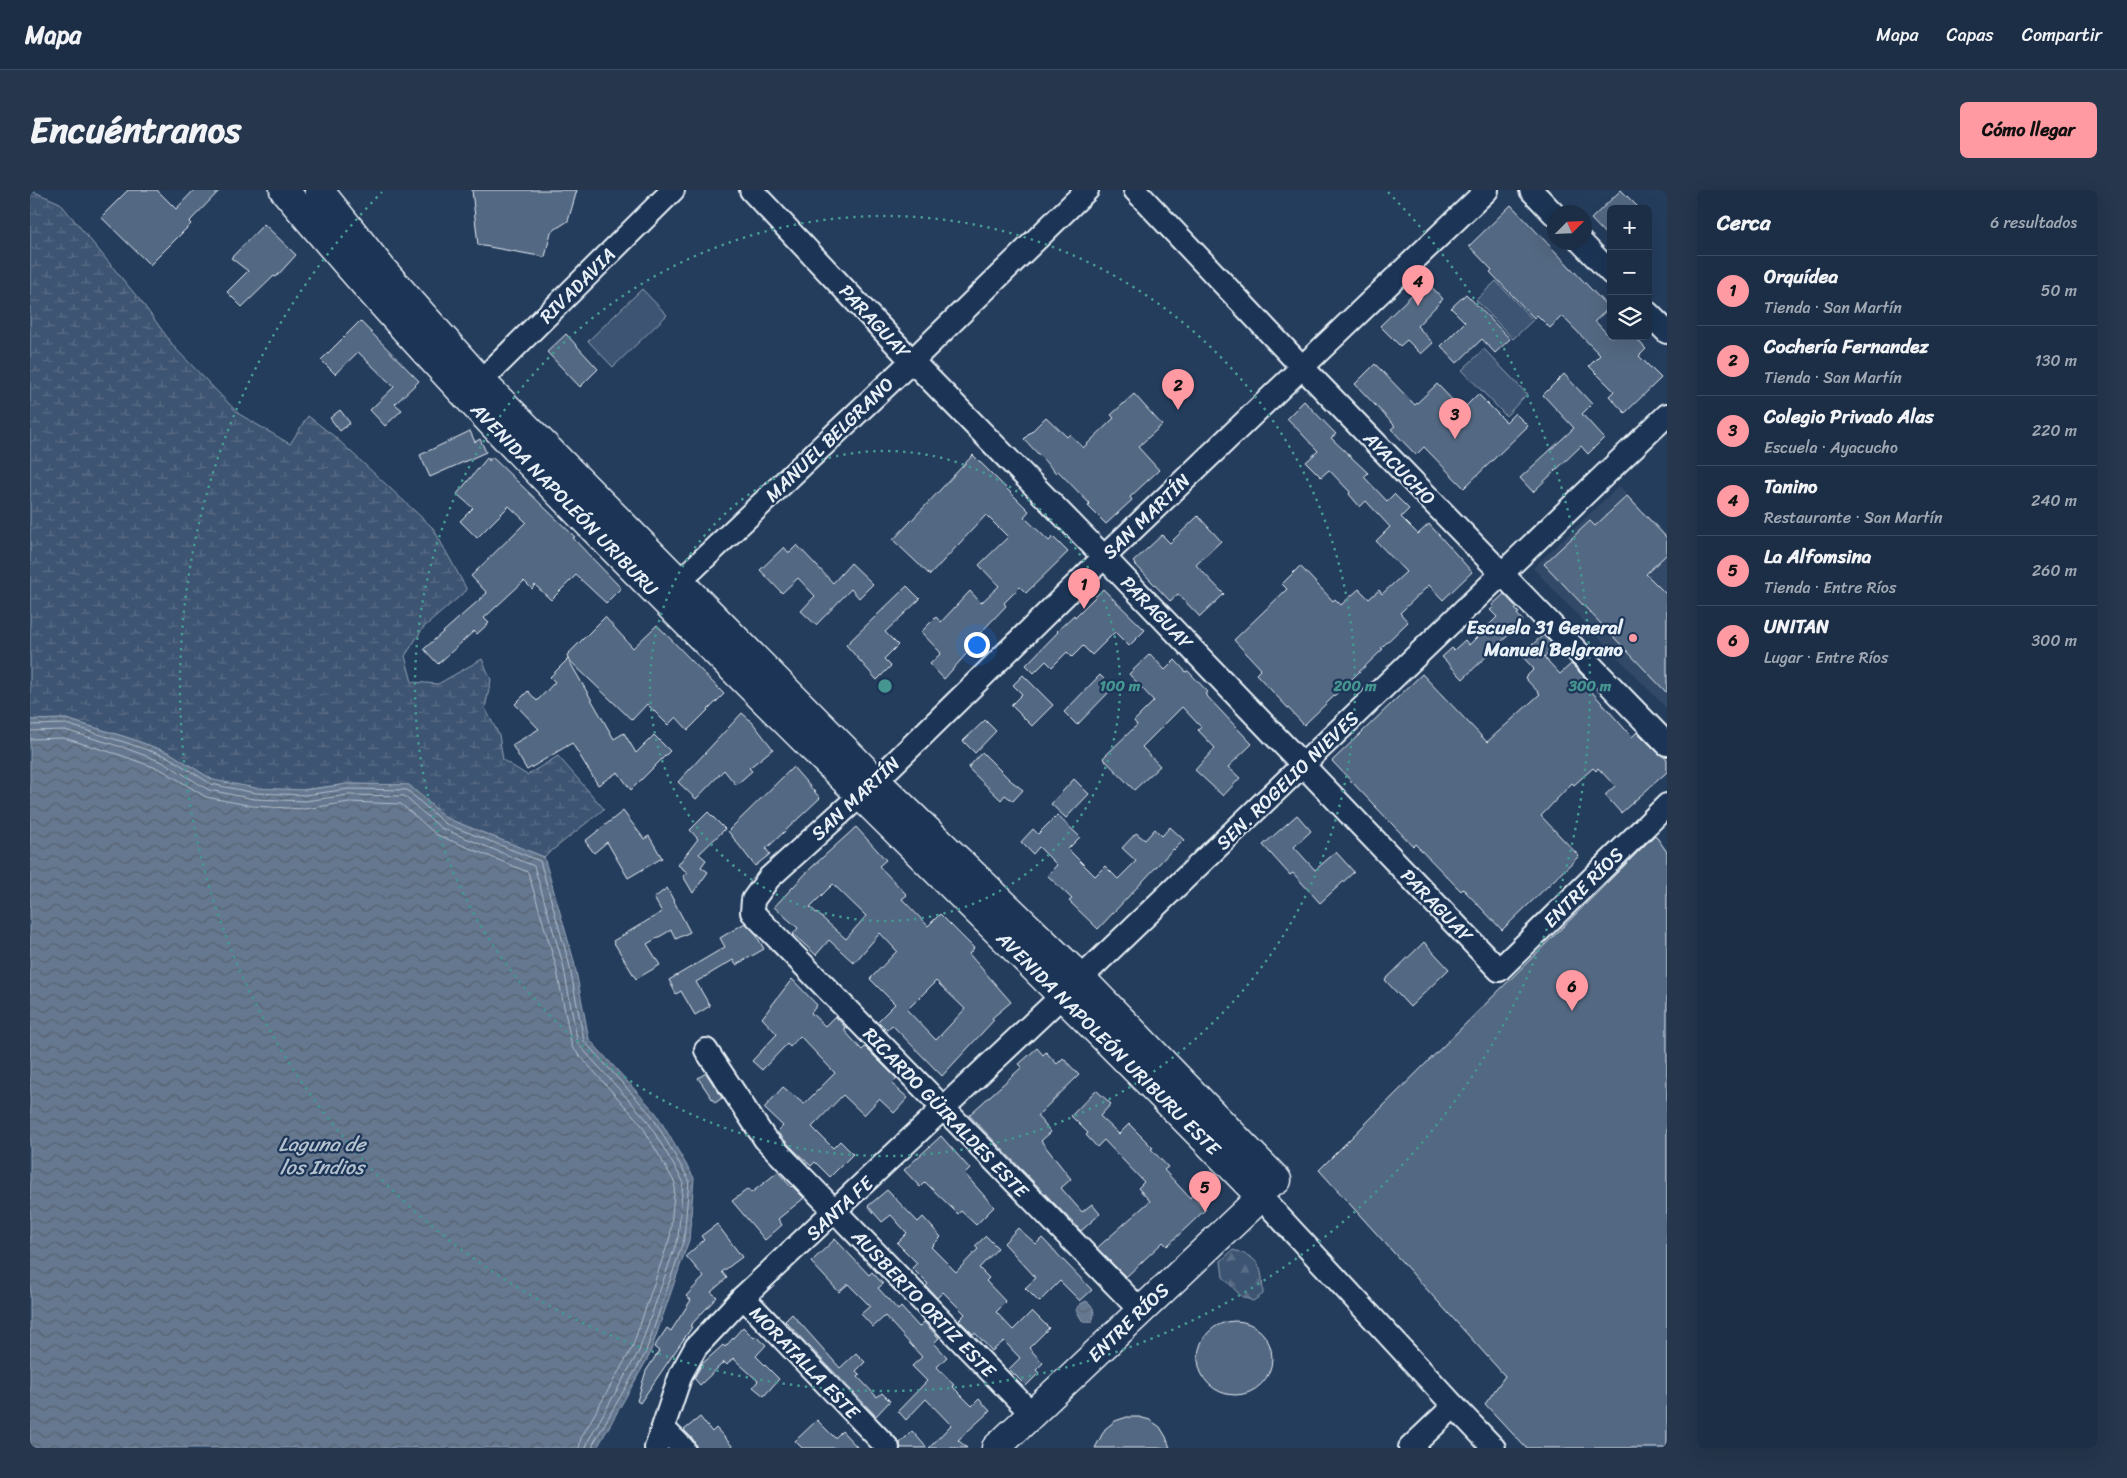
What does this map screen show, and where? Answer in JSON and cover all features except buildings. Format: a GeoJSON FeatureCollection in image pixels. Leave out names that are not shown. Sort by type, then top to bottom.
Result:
{"type":"FeatureCollection","features":[{"type":"Feature","properties":{"kind":"main road","name":"AVENIDA NAPOLEÓN URIBURU"},"geometry":{"type":"LineString","coordinates":[[284,190],[348,266],[447,377],[652,589],[868,788]]}},
{"type":"Feature","properties":{"kind":"main road","name":"AVENIDA NAPOLEÓN URIBURU"},"geometry":{"type":"LineString","coordinates":[[319,190],[382,269],[480,381],[678,583],[868,788]]}},
{"type":"Feature","properties":{"kind":"main road","name":"AVENIDA NAPOLEÓN URIBURU ESTE"},"geometry":{"type":"LineString","coordinates":[[868,788],[1072,987],[1269,1188]]}},
{"type":"Feature","properties":{"kind":"main road","name":"ENTRE RÍOS"},"geometry":{"type":"LineString","coordinates":[[996,1448],[1269,1188]]}},
{"type":"Feature","properties":{"kind":"street","name":"RIVADAVIA"},"geometry":{"type":"LineString","coordinates":[[480,381],[673,190]]}},
{"type":"Feature","properties":{"kind":"street","name":"PARAGUAY"},"geometry":{"type":"LineString","coordinates":[[751,190],[912,361],[1104,557],[1500,970]]}},
{"type":"Feature","properties":{"kind":"street","name":"MANUEL BELGRANO"},"geometry":{"type":"LineString","coordinates":[[678,583],[912,361],[1087,190]]}},
{"type":"Feature","properties":{"kind":"street","name":"AYACUCHO"},"geometry":{"type":"LineString","coordinates":[[1135,190],[1302,367],[1667,744]]}},
{"type":"Feature","properties":{"kind":"street","name":"SAN MARTÍN"},"geometry":{"type":"LineString","coordinates":[[752,912],[753,900],[769,878],[868,788],[1104,557],[1487,190]]}},
{"type":"Feature","properties":{"kind":"street"},"geometry":{"type":"LineString","coordinates":[[1531,190],[1547,207]]}},
{"type":"Feature","properties":{"kind":"street"},"geometry":{"type":"LineString","coordinates":[[1589,250],[1607,269]]}},
{"type":"Feature","properties":{"kind":"street"},"geometry":{"type":"LineString","coordinates":[[1652,317],[1667,332]]}},
{"type":"Feature","properties":{"kind":"street","name":"SEN. ROGELIO NIEVES"},"geometry":{"type":"LineString","coordinates":[[1072,987],[1667,415]]}},
{"type":"Feature","properties":{"kind":"street","name":"ENTRE RÍOS"},"geometry":{"type":"LineString","coordinates":[[1500,970],[1667,805]]}},
{"type":"Feature","properties":{"kind":"street","name":"RICARDO GÜIRALDES ESTE"},"geometry":{"type":"LineString","coordinates":[[752,912],[1140,1310]]}},
{"type":"Feature","properties":{"kind":"street","name":"SANTA FE"},"geometry":{"type":"LineString","coordinates":[[660,1438],[681,1374],[696,1347],[743,1297],[1072,987]]}},
{"type":"Feature","properties":{"kind":"street","name":"AUSBERTO ORTIZ ESTE"},"geometry":{"type":"LineString","coordinates":[[706,1050],[766,1139],[1032,1414]]}},
{"type":"Feature","properties":{"kind":"street","name":"AVENIDA NAPOLEÓN URIBURU ESTE"},"geometry":{"type":"LineString","coordinates":[[1269,1188],[1454,1406],[1494,1448]]}},
{"type":"Feature","properties":{"kind":"street","name":"MORATALLA ESTE"},"geometry":{"type":"LineString","coordinates":[[743,1297],[888,1448]]}},
{"type":"Feature","properties":{"kind":"street"},"geometry":{"type":"LineString","coordinates":[[1410,1448],[1454,1406]]}},
{"type":"Feature","properties":{"kind":"street"},"geometry":{"type":"LineString","coordinates":[[660,1438],[682,1448]]}},
{"type":"Feature","properties":{"kind":"shaded area","name":"Escuela 31 General Manuel Belgrano"},"geometry":{"type":"Polygon","coordinates":[[[1619,486],[1667,536],[1667,709],[1533,568],[1619,486]]]}},
{"type":"Feature","properties":{"kind":"green space"},"geometry":{"type":"Polygon","coordinates":[[[30,190],[60,203],[143,304],[175,348],[239,414],[290,444],[308,416],[335,437],[433,528],[467,590],[423,628],[405,656],[412,682],[438,684],[482,659],[491,680],[485,708],[499,735],[503,760],[527,775],[558,756],[604,809],[544,857],[446,818],[409,785],[348,784],[253,796],[213,780],[170,753],[126,737],[66,719],[30,720],[30,190]]]}},
{"type":"Feature","properties":{"kind":"green space"},"geometry":{"type":"Polygon","coordinates":[[[1496,281],[1533,320],[1513,339],[1476,300],[1496,281]]]}},
{"type":"Feature","properties":{"kind":"green space"},"geometry":{"type":"Polygon","coordinates":[[[642,289],[667,315],[613,367],[588,341],[642,289]]]}},
{"type":"Feature","properties":{"kind":"green space"},"geometry":{"type":"Polygon","coordinates":[[[1484,349],[1527,394],[1506,416],[1462,370],[1484,349]]]}},
{"type":"Feature","properties":{"kind":"green space"},"geometry":{"type":"Polygon","coordinates":[[[1233,1250],[1255,1260],[1260,1270],[1263,1294],[1253,1301],[1241,1296],[1223,1277],[1221,1261],[1233,1250]]]}},
{"type":"Feature","properties":{"kind":"water","name":"Laguna de los Indios"},"geometry":{"type":"Polygon","coordinates":[[[66,719],[126,737],[170,753],[213,780],[256,788],[305,790],[348,784],[409,785],[446,818],[544,857],[574,961],[589,1039],[656,1113],[694,1178],[689,1240],[649,1356],[597,1448],[30,1448],[30,720],[66,719]]]}},
{"type":"Feature","properties":{"kind":"water"},"geometry":{"type":"Polygon","coordinates":[[[1086,1301],[1094,1310],[1092,1322],[1083,1322],[1076,1310],[1079,1305],[1086,1301]]]}},
{"type":"Feature","properties":{"kind":"place","name":"Tanino"},"geometry":{"type":"Point","coordinates":[1418,306]}},
{"type":"Feature","properties":{"kind":"place","name":"Cochería Fernandez"},"geometry":{"type":"Point","coordinates":[1178,410]}},
{"type":"Feature","properties":{"kind":"place","name":"Colegio Privado Alas"},"geometry":{"type":"Point","coordinates":[1455,439]}},
{"type":"Feature","properties":{"kind":"place","name":"Orquídea"},"geometry":{"type":"Point","coordinates":[1084,609]}},
{"type":"Feature","properties":{"kind":"place","name":"Escuela 31 General Manuel Belgrano"},"geometry":{"type":"Point","coordinates":[1633,638]}},
{"type":"Feature","properties":{"kind":"place","name":"UNITAN"},"geometry":{"type":"Point","coordinates":[1572,1011]}},
{"type":"Feature","properties":{"kind":"place","name":"La Alfomsina"},"geometry":{"type":"Point","coordinates":[1205,1212]}}]}
